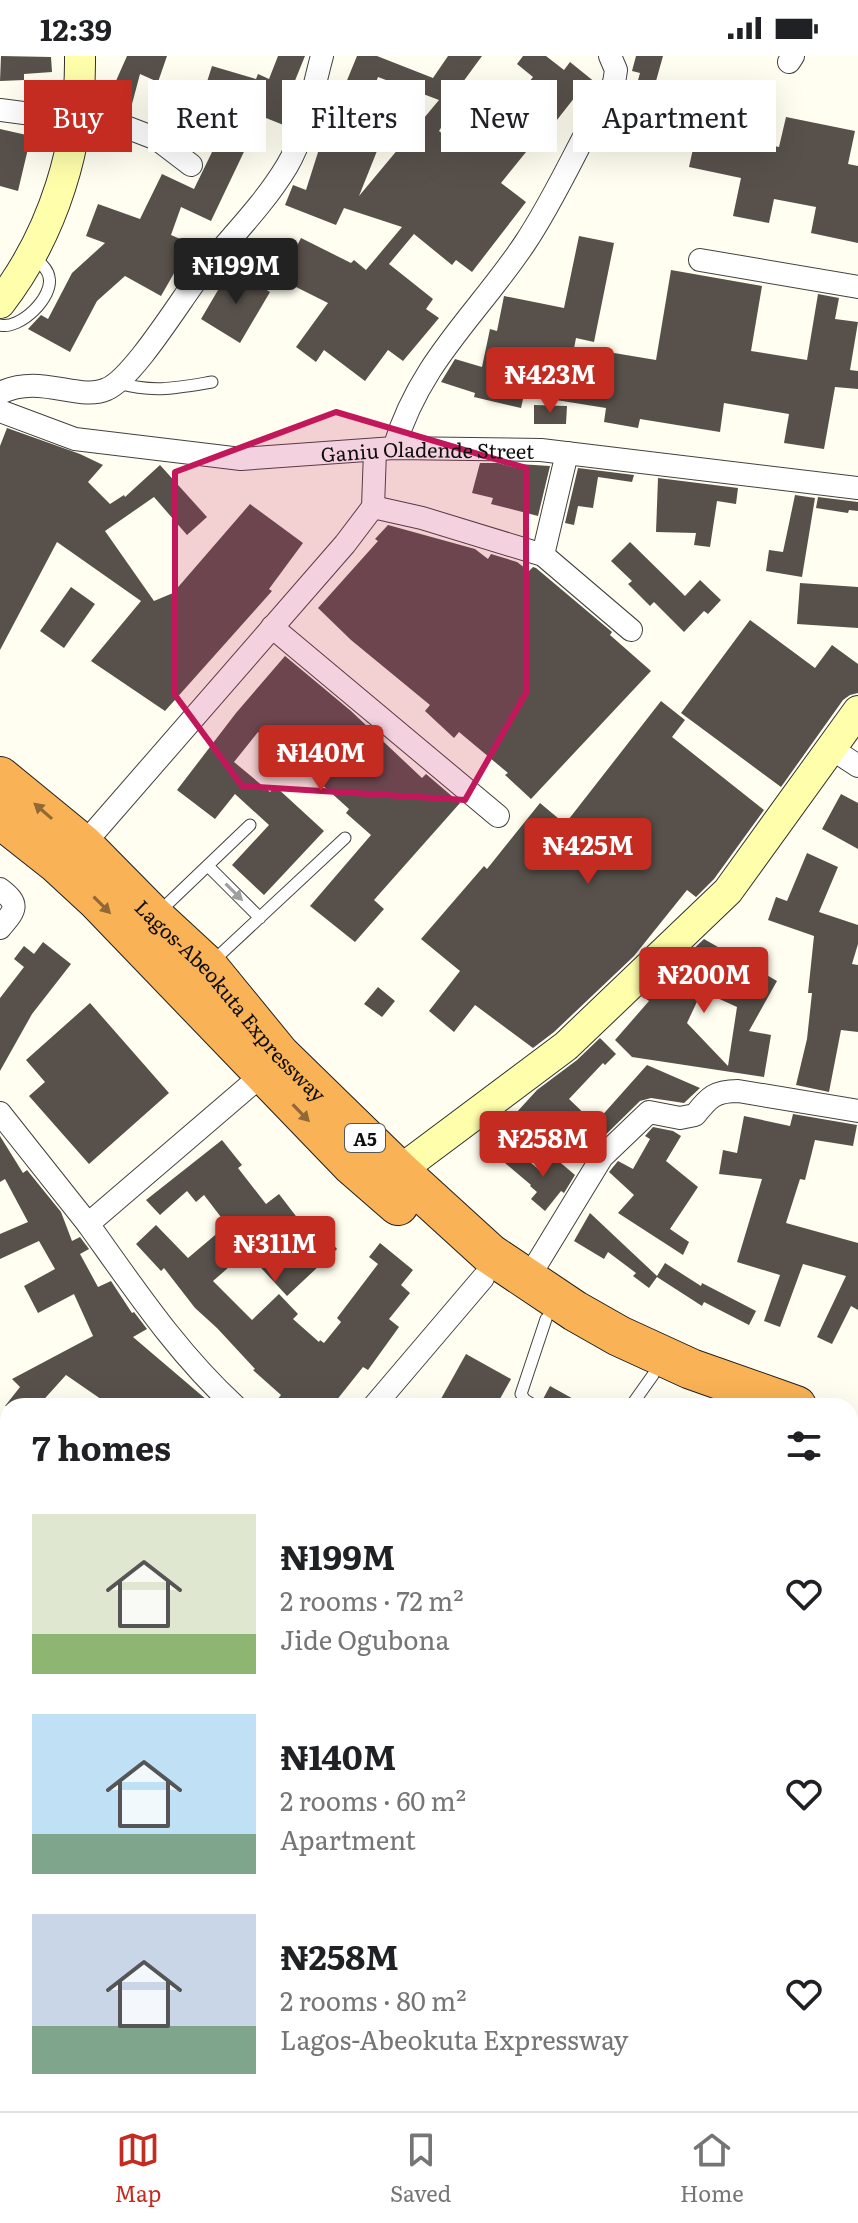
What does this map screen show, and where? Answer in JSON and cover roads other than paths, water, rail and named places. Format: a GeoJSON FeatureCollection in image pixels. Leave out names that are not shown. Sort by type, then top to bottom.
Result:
{"type":"FeatureCollection","features":[{"type":"Feature","properties":{"kind":"highway","name":"Lagos-Abeokuta Expressway"},"geometry":{"type":"LineString","coordinates":[[0,777],[83,845],[207,966],[279,1054],[490,1254],[575,1311],[658,1355],[774,1398]]}},
{"type":"Feature","properties":{"kind":"highway","name":"Lagos-Abeokuta Expressway"},"geometry":{"type":"LineString","coordinates":[[0,818],[96,899],[352,1165],[483,1278],[546,1319],[642,1391],[683,1398]]}},
{"type":"Feature","properties":{"kind":"main road"},"geometry":{"type":"LineString","coordinates":[[79,80],[80,56]]}},
{"type":"Feature","properties":{"kind":"main road"},"geometry":{"type":"LineString","coordinates":[[0,303],[32,254],[52,211],[70,152]]}},
{"type":"Feature","properties":{"kind":"main road"},"geometry":{"type":"LineString","coordinates":[[399,1171],[566,1046],[728,891],[858,711]]}},
{"type":"Feature","properties":{"kind":"street"},"geometry":{"type":"LineString","coordinates":[[0,393],[15,385],[30,384],[93,392],[106,390],[117,383],[286,166],[299,142],[322,56]]}},
{"type":"Feature","properties":{"kind":"street"},"geometry":{"type":"LineString","coordinates":[[83,845],[345,544],[373,507],[385,449],[412,398],[460,327],[523,246],[614,83],[616,70],[610,56]]}},
{"type":"Feature","properties":{"kind":"street"},"geometry":{"type":"LineString","coordinates":[[0,110],[24,112]]}},
{"type":"Feature","properties":{"kind":"street"},"geometry":{"type":"LineString","coordinates":[[132,131],[157,139],[191,165]]}},
{"type":"Feature","properties":{"kind":"street"},"geometry":{"type":"LineString","coordinates":[[700,260],[858,287]]}},
{"type":"Feature","properties":{"kind":"street","name":"Ganiu Oladende Street"},"geometry":{"type":"LineString","coordinates":[[0,411],[75,439],[241,459],[385,449],[541,450],[858,488]]}},
{"type":"Feature","properties":{"kind":"street"},"geometry":{"type":"LineString","coordinates":[[543,555],[567,453]]}},
{"type":"Feature","properties":{"kind":"street"},"geometry":{"type":"LineString","coordinates":[[373,507],[422,518],[543,555],[631,630]]}},
{"type":"Feature","properties":{"kind":"street"},"geometry":{"type":"LineString","coordinates":[[272,627],[498,816]]}},
{"type":"Feature","properties":{"kind":"street"},"geometry":{"type":"LineString","coordinates":[[832,749],[858,766]]}},
{"type":"Feature","properties":{"kind":"street"},"geometry":{"type":"LineString","coordinates":[[0,889],[10,896],[14,905],[14,911],[0,928]]}},
{"type":"Feature","properties":{"kind":"street"},"geometry":{"type":"LineString","coordinates":[[88,1224],[263,1074]]}},
{"type":"Feature","properties":{"kind":"street"},"geometry":{"type":"LineString","coordinates":[[527,1280],[602,1157],[649,1112],[680,1118],[695,1115],[719,1091],[738,1091],[858,1111]]}},
{"type":"Feature","properties":{"kind":"street"},"geometry":{"type":"LineString","coordinates":[[0,1113],[88,1224],[192,1364],[227,1398]]}},
{"type":"Feature","properties":{"kind":"street"},"geometry":{"type":"LineString","coordinates":[[381,1398],[483,1278]]}},
{"type":"Feature","properties":{"kind":"lane"},"geometry":{"type":"LineString","coordinates":[[0,325],[17,325],[26,318],[40,302],[49,284],[49,274],[32,254]]}},
{"type":"Feature","properties":{"kind":"lane"},"geometry":{"type":"LineString","coordinates":[[117,383],[143,390],[173,389],[212,382]]}},
{"type":"Feature","properties":{"kind":"lane"},"geometry":{"type":"LineString","coordinates":[[154,917],[250,825]]}},
{"type":"Feature","properties":{"kind":"lane"},"geometry":{"type":"LineString","coordinates":[[207,966],[345,838]]}},
{"type":"Feature","properties":{"kind":"lane"},"geometry":{"type":"LineString","coordinates":[[208,866],[260,918]]}},
{"type":"Feature","properties":{"kind":"lane"},"geometry":{"type":"LineString","coordinates":[[524,1398],[521,1394],[546,1319]]}}]}
